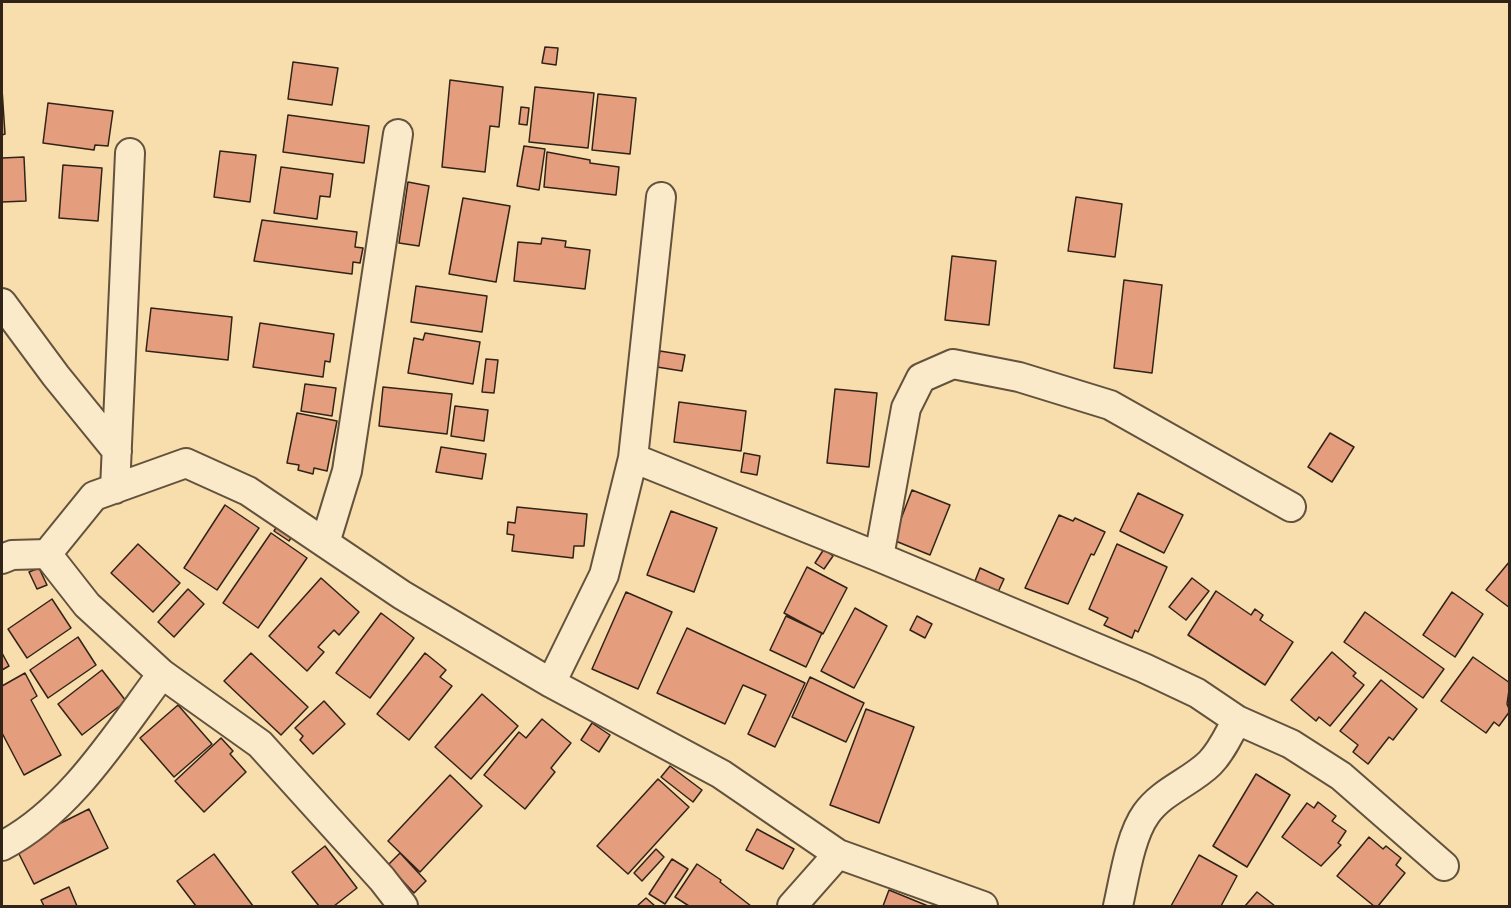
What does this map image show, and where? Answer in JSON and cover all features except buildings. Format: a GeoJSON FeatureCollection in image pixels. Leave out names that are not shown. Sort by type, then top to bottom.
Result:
{"type":"FeatureCollection","features":[{"type":"Feature","properties":{"kind":"street"},"geometry":{"type":"LineString","coordinates":[[325,543],[346,471],[398,134]]}},
{"type":"Feature","properties":{"kind":"street"},"geometry":{"type":"LineString","coordinates":[[115,489],[130,153]]}},
{"type":"Feature","properties":{"kind":"street"},"geometry":{"type":"LineString","coordinates":[[551,683],[604,575],[633,458],[661,197]]}},
{"type":"Feature","properties":{"kind":"street"},"geometry":{"type":"LineString","coordinates":[[2,303],[56,376],[117,451]]}},
{"type":"Feature","properties":{"kind":"street"},"geometry":{"type":"LineString","coordinates":[[879,557],[906,408],[921,378],[953,364],[1019,377],[1110,405],[1291,507]]}},
{"type":"Feature","properties":{"kind":"street"},"geometry":{"type":"LineString","coordinates":[[633,458],[879,557],[1144,668],[1197,693],[1237,720],[1291,744],[1341,776],[1444,866]]}},
{"type":"Feature","properties":{"kind":"street"},"geometry":{"type":"LineString","coordinates":[[46,554],[94,496],[186,463],[248,491],[402,596],[551,683],[721,774],[838,854],[983,906]]}},
{"type":"Feature","properties":{"kind":"street"},"geometry":{"type":"LineString","coordinates":[[5,551],[46,554],[87,605],[162,674],[260,744],[382,879],[403,906]]}},
{"type":"Feature","properties":{"kind":"street"},"geometry":{"type":"LineString","coordinates":[[2,846],[21,836],[85,777],[162,674]]}},
{"type":"Feature","properties":{"kind":"street"},"geometry":{"type":"LineString","coordinates":[[1118,906],[1133,846],[1145,814],[1173,788],[1209,764],[1218,754],[1237,720]]}},
{"type":"Feature","properties":{"kind":"street"},"geometry":{"type":"LineString","coordinates":[[792,906],[838,854]]}}]}
